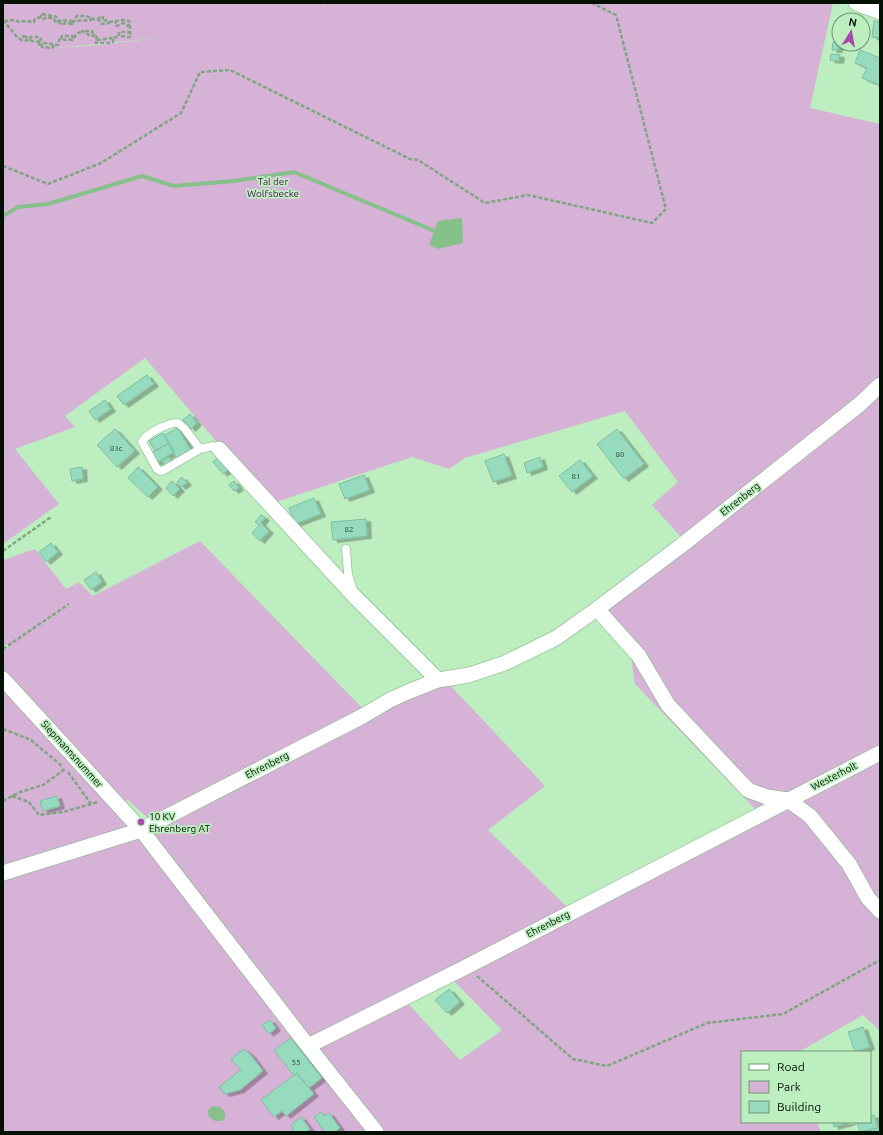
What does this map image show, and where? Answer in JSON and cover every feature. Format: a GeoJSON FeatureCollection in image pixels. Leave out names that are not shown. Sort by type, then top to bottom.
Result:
{"type":"FeatureCollection","features":[{"type":"Feature","properties":{"kind":"street"},"geometry":{"type":"LineString","coordinates":[[856,3],[880,12]]}},
{"type":"Feature","properties":{"kind":"street","name":"Ehrenberg"},"geometry":{"type":"LineString","coordinates":[[3,873],[141,830],[361,717],[390,700],[438,680],[469,675],[505,663],[556,638],[682,545],[860,404],[880,385]]}},
{"type":"Feature","properties":{"kind":"street"},"geometry":{"type":"LineString","coordinates":[[220,449],[354,596],[438,680]]}},
{"type":"Feature","properties":{"kind":"street"},"geometry":{"type":"LineString","coordinates":[[597,609],[639,656],[668,705],[748,790],[767,797],[788,800],[810,816],[849,864],[868,898],[880,911]]}},
{"type":"Feature","properties":{"kind":"street","name":"Siepmannsnummer"},"geometry":{"type":"LineString","coordinates":[[3,679],[141,830]]}},
{"type":"Feature","properties":{"kind":"street","name":"Westerholt"},"geometry":{"type":"LineString","coordinates":[[788,800],[880,753]]}},
{"type":"Feature","properties":{"kind":"street","name":"Ehrenberg"},"geometry":{"type":"LineString","coordinates":[[308,1046],[466,967],[788,800]]}},
{"type":"Feature","properties":{"kind":"street"},"geometry":{"type":"LineString","coordinates":[[141,830],[376,1132]]}},
{"type":"Feature","properties":{"kind":"lane"},"geometry":{"type":"LineString","coordinates":[[200,449],[184,428],[178,423],[169,423],[144,438],[142,442],[157,469],[160,471],[200,449],[214,446],[220,449]]}},
{"type":"Feature","properties":{"kind":"lane"},"geometry":{"type":"LineString","coordinates":[[346,549],[348,574],[354,596]]}},
{"type":"Feature","properties":{"kind":"path"},"geometry":{"type":"LineString","coordinates":[[3,166],[48,184],[101,163],[181,113],[200,72],[230,70],[410,159],[418,160],[485,203],[528,196],[652,223],[666,209],[616,15],[592,3]]}},
{"type":"Feature","properties":{"kind":"path"},"geometry":{"type":"LineString","coordinates":[[75,20],[77,16],[91,17],[91,19]]}},
{"type":"Feature","properties":{"kind":"path"},"geometry":{"type":"LineString","coordinates":[[3,20],[34,22],[35,19],[41,17],[43,19],[47,17],[54,19],[56,23],[61,20],[72,22],[75,20],[91,20],[101,16],[103,17],[103,22],[108,20],[109,22],[129,21],[131,35],[129,37],[118,35]]}},
{"type":"Feature","properties":{"kind":"path"},"geometry":{"type":"LineString","coordinates":[[98,18],[100,22],[104,24],[109,24],[109,22]]}},
{"type":"Feature","properties":{"kind":"path"},"geometry":{"type":"LineString","coordinates":[[3,20],[18,38],[20,39],[24,36],[29,39],[30,37],[39,37],[41,39],[41,43],[52,44],[54,46],[58,45],[59,40],[72,40],[82,32],[91,36],[94,34],[97,35],[96,40],[113,39],[120,32],[130,32]]}},
{"type":"Feature","properties":{"kind":"path"},"geometry":{"type":"LineString","coordinates":[[116,21],[115,24],[117,26],[123,24],[126,26],[130,25]]}},
{"type":"Feature","properties":{"kind":"path"},"geometry":{"type":"LineString","coordinates":[[3,551],[51,517]]}},
{"type":"Feature","properties":{"kind":"path"},"geometry":{"type":"LineString","coordinates":[[3,649],[69,604]]}},
{"type":"Feature","properties":{"kind":"path"},"geometry":{"type":"LineString","coordinates":[[3,729],[31,740],[65,769],[91,804]]}},
{"type":"Feature","properties":{"kind":"path"},"geometry":{"type":"LineString","coordinates":[[3,801],[20,792],[43,785],[65,769]]}},
{"type":"Feature","properties":{"kind":"path"},"geometry":{"type":"LineString","coordinates":[[12,796],[29,802],[39,815],[63,812],[112,798]]}},
{"type":"Feature","properties":{"kind":"path"},"geometry":{"type":"LineString","coordinates":[[466,967],[573,1059],[607,1066],[707,1023],[783,1014],[880,960]]}},
{"type":"Feature","properties":{"kind":"green space","name":"Tal der Wolfsbecke"},"geometry":{"type":"Polygon","coordinates":[[[3,3],[324,3],[325,12],[325,3],[833,3],[810,108],[880,124],[880,1031],[863,1015],[801,1051],[741,1051],[741,1123],[817,1123],[821,1132],[3,1132],[3,877],[143,830],[358,718],[448,683],[545,786],[488,830],[567,907],[756,810],[635,684],[631,657],[595,613],[681,537],[652,505],[678,482],[625,411],[465,458],[449,469],[412,457],[270,504],[145,358],[65,416],[75,427],[15,449],[59,504],[3,544],[3,3]],[[159,38],[55,48],[99,45],[159,38]],[[446,973],[400,995],[460,1060],[502,1030],[446,973]]]}},
{"type":"Feature","properties":{"kind":"green space"},"geometry":{"type":"Polygon","coordinates":[[[200,541],[364,710],[152,822],[128,800],[120,804],[131,827],[3,871],[3,651],[10,646],[8,644],[3,646],[3,560],[35,549],[66,589],[79,582],[93,596],[200,541]]]}},
{"type":"Feature","properties":{"kind":"shaded area"},"geometry":{"type":"Polygon","coordinates":[[[462,218],[463,243],[438,249],[429,245],[438,221],[462,218]]]}},
{"type":"Feature","properties":{"kind":"shaded area"},"geometry":{"type":"Polygon","coordinates":[[[213,1106],[220,1107],[225,1112],[225,1118],[222,1121],[215,1121],[209,1117],[208,1110],[213,1106]]]}},
{"type":"Feature","properties":{"kind":"building"},"geometry":{"type":"Polygon","coordinates":[[[874,21],[880,22],[880,38],[872,37],[874,21]]]}},
{"type":"Feature","properties":{"kind":"building"},"geometry":{"type":"Polygon","coordinates":[[[859,52],[865,52],[880,58],[880,85],[862,78],[867,68],[855,63],[859,52]]]}},
{"type":"Feature","properties":{"kind":"building"},"geometry":{"type":"Polygon","coordinates":[[[831,54],[840,55],[839,61],[830,60],[831,54]]]}},
{"type":"Feature","properties":{"kind":"building"},"geometry":{"type":"Polygon","coordinates":[[[147,375],[154,384],[124,405],[117,396],[147,375]]]}},
{"type":"Feature","properties":{"kind":"building"},"geometry":{"type":"Polygon","coordinates":[[[105,400],[111,409],[95,420],[89,411],[105,400]]]}},
{"type":"Feature","properties":{"kind":"building"},"geometry":{"type":"Polygon","coordinates":[[[190,414],[197,423],[191,429],[183,420],[190,414]]]}},
{"type":"Feature","properties":{"kind":"building"},"geometry":{"type":"Polygon","coordinates":[[[178,428],[191,451],[177,459],[164,435],[178,428]]]}},
{"type":"Feature","properties":{"kind":"building"},"geometry":{"type":"Polygon","coordinates":[[[115,429],[135,451],[117,467],[97,445],[115,429]]]}},
{"type":"Feature","properties":{"kind":"building"},"geometry":{"type":"Polygon","coordinates":[[[617,429],[644,464],[624,479],[597,444],[617,429]]]}},
{"type":"Feature","properties":{"kind":"building"},"geometry":{"type":"Polygon","coordinates":[[[163,433],[169,443],[155,451],[149,441],[163,433]]]}},
{"type":"Feature","properties":{"kind":"building"},"geometry":{"type":"Polygon","coordinates":[[[169,443],[174,452],[156,463],[151,453],[169,443]]]}},
{"type":"Feature","properties":{"kind":"building"},"geometry":{"type":"Polygon","coordinates":[[[504,454],[512,476],[493,482],[485,461],[504,454]]]}},
{"type":"Feature","properties":{"kind":"building"},"geometry":{"type":"Polygon","coordinates":[[[169,457],[172,462],[165,466],[162,461],[169,457]]]}},
{"type":"Feature","properties":{"kind":"building"},"geometry":{"type":"Polygon","coordinates":[[[219,457],[229,469],[223,474],[213,462],[219,457]]]}},
{"type":"Feature","properties":{"kind":"building"},"geometry":{"type":"Polygon","coordinates":[[[540,457],[543,467],[527,473],[524,463],[540,457]]]}},
{"type":"Feature","properties":{"kind":"building"},"geometry":{"type":"Polygon","coordinates":[[[580,460],[593,476],[572,492],[559,476],[580,460]]]}},
{"type":"Feature","properties":{"kind":"building"},"geometry":{"type":"Polygon","coordinates":[[[82,467],[83,479],[72,481],[70,469],[82,467]]]}},
{"type":"Feature","properties":{"kind":"building"},"geometry":{"type":"Polygon","coordinates":[[[138,467],[158,487],[148,497],[128,478],[138,467]]]}},
{"type":"Feature","properties":{"kind":"building"},"geometry":{"type":"Polygon","coordinates":[[[364,475],[370,490],[345,499],[339,484],[364,475]]]}},
{"type":"Feature","properties":{"kind":"building"},"geometry":{"type":"Polygon","coordinates":[[[182,477],[187,483],[181,487],[177,482],[182,477]]]}},
{"type":"Feature","properties":{"kind":"building"},"geometry":{"type":"Polygon","coordinates":[[[172,481],[180,489],[173,496],[166,488],[172,481]]]}},
{"type":"Feature","properties":{"kind":"building"},"geometry":{"type":"Polygon","coordinates":[[[234,481],[239,488],[234,491],[229,485],[234,481]]]}},
{"type":"Feature","properties":{"kind":"building"},"geometry":{"type":"Polygon","coordinates":[[[314,498],[321,514],[295,524],[289,508],[314,498]]]}},
{"type":"Feature","properties":{"kind":"building"},"geometry":{"type":"Polygon","coordinates":[[[261,515],[265,518],[261,523],[269,531],[260,541],[252,533],[259,525],[255,522],[261,515]]]}},
{"type":"Feature","properties":{"kind":"building"},"geometry":{"type":"Polygon","coordinates":[[[366,519],[367,536],[333,540],[331,522],[366,519]]]}},
{"type":"Feature","properties":{"kind":"building"},"geometry":{"type":"Polygon","coordinates":[[[51,543],[58,552],[46,562],[39,552],[51,543]]]}},
{"type":"Feature","properties":{"kind":"building"},"geometry":{"type":"Polygon","coordinates":[[[96,572],[102,582],[91,590],[84,580],[96,572]]]}},
{"type":"Feature","properties":{"kind":"building"},"geometry":{"type":"Polygon","coordinates":[[[57,796],[60,806],[43,811],[40,801],[57,796]]]}},
{"type":"Feature","properties":{"kind":"building"},"geometry":{"type":"Polygon","coordinates":[[[449,989],[460,1002],[447,1013],[435,1000],[449,989]]]}},
{"type":"Feature","properties":{"kind":"building"},"geometry":{"type":"Polygon","coordinates":[[[270,1020],[276,1028],[269,1034],[262,1025],[270,1020]]]}},
{"type":"Feature","properties":{"kind":"building"},"geometry":{"type":"Polygon","coordinates":[[[863,1027],[870,1047],[855,1051],[848,1032],[863,1027]]]}},
{"type":"Feature","properties":{"kind":"building"},"geometry":{"type":"Polygon","coordinates":[[[291,1038],[322,1078],[309,1088],[297,1073],[294,1076],[274,1050],[291,1038]]]}},
{"type":"Feature","properties":{"kind":"building"},"geometry":{"type":"Polygon","coordinates":[[[244,1049],[251,1055],[263,1071],[240,1090],[225,1094],[219,1087],[241,1070],[231,1059],[244,1049]]]}},
{"type":"Feature","properties":{"kind":"building"},"geometry":{"type":"Polygon","coordinates":[[[297,1073],[314,1094],[286,1116],[282,1111],[274,1117],[261,1100],[297,1073]]]}},
{"type":"Feature","properties":{"kind":"building"},"geometry":{"type":"Polygon","coordinates":[[[321,1112],[324,1116],[329,1113],[340,1128],[335,1132],[325,1132],[314,1117],[321,1112]]]}},
{"type":"Feature","properties":{"kind":"building"},"geometry":{"type":"Polygon","coordinates":[[[874,1115],[878,1128],[860,1132],[857,1123],[871,1123],[871,1116],[874,1115]]]}},
{"type":"Feature","properties":{"kind":"building"},"geometry":{"type":"Polygon","coordinates":[[[301,1117],[310,1129],[308,1130],[309,1132],[290,1132],[294,1129],[291,1125],[301,1117]]]}},
{"type":"Feature","properties":{"kind":"building"},"geometry":{"type":"Polygon","coordinates":[[[833,1123],[848,1123],[834,1127],[833,1123]]]}},
{"type":"Feature","properties":{"kind":"building"},"geometry":{"type":"Polygon","coordinates":[[[880,1127],[880,1132],[863,1132],[878,1128],[880,1127]]]}},
{"type":"Feature","properties":{"kind":"waterway"},"geometry":{"type":"LineString","coordinates":[[3,216],[18,207],[48,204],[142,176],[174,186],[234,181],[294,172],[437,232]]}},
{"type":"Feature","properties":{"kind":"place","name":"10 KV Ehrenberg AT"},"geometry":{"type":"Point","coordinates":[141,822]}}]}
